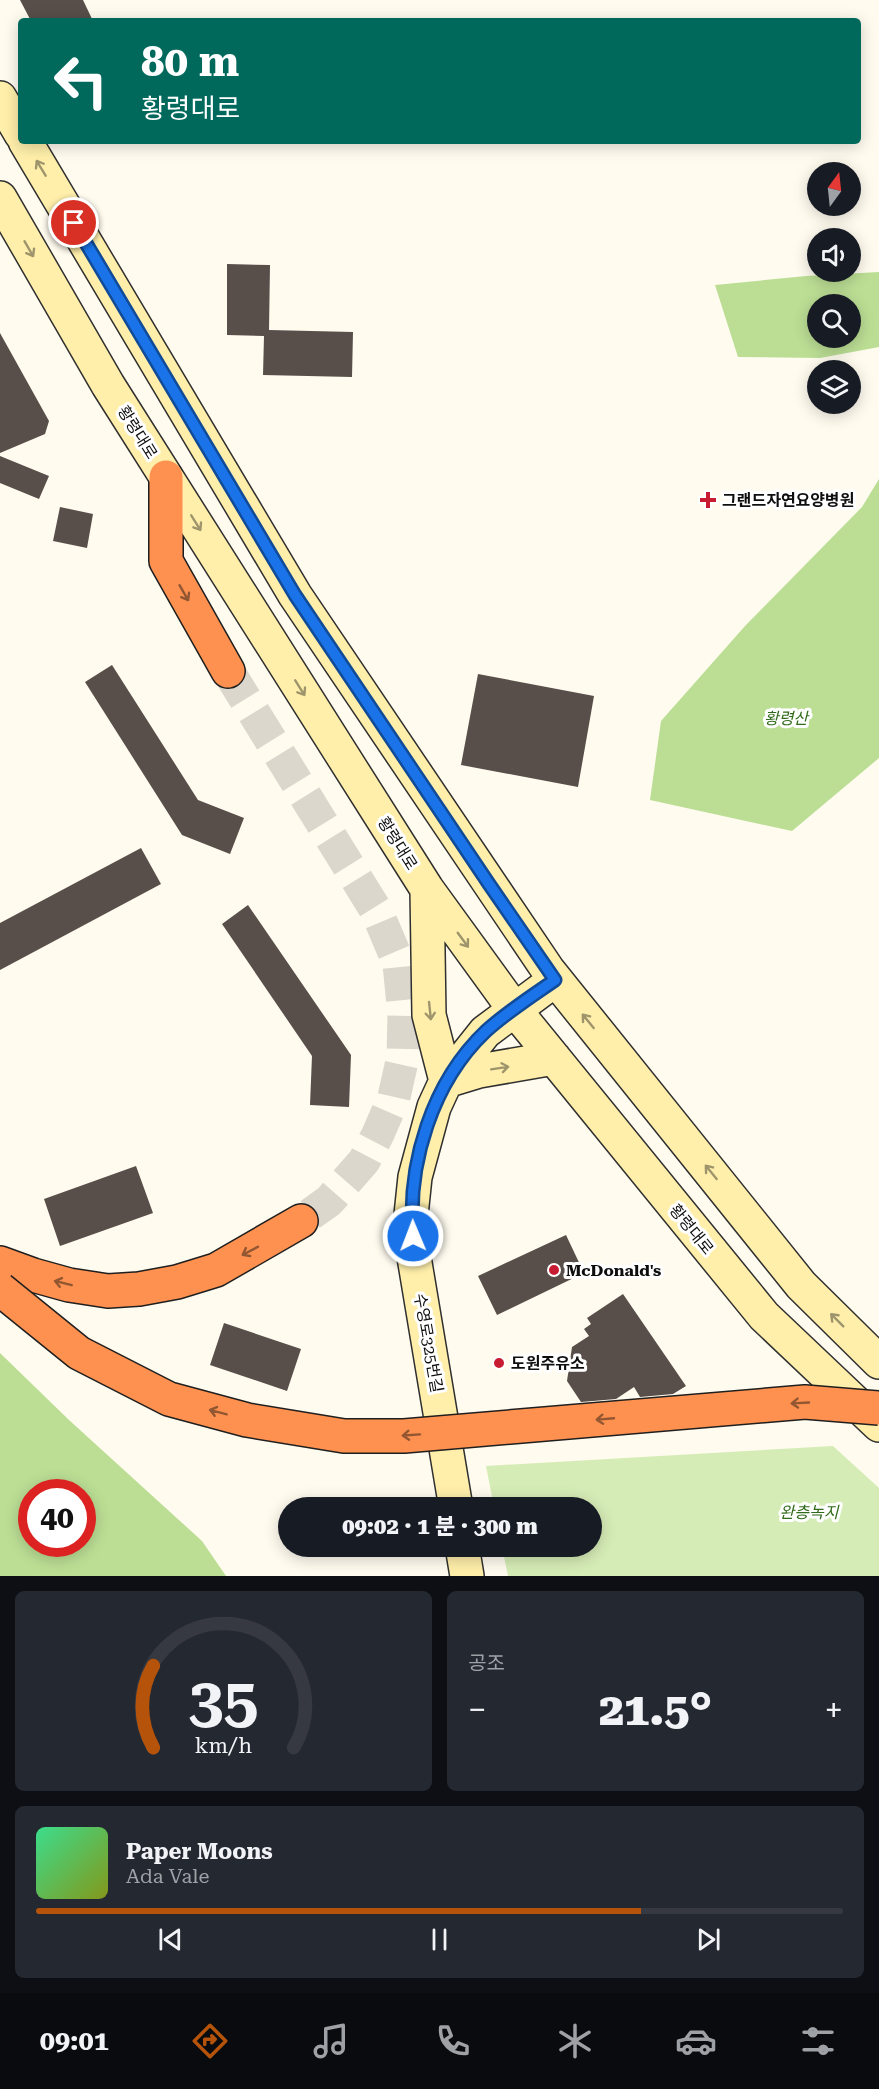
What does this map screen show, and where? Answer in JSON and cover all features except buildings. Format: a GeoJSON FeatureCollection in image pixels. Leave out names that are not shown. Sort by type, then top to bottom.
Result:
{"type":"FeatureCollection","features":[{"type":"Feature","properties":{"kind":"highway"},"geometry":{"type":"LineString","coordinates":[[166,477],[166,561],[228,671]]}},
{"type":"Feature","properties":{"kind":"highway"},"geometry":{"type":"LineString","coordinates":[[0,1263],[69,1285],[108,1291],[139,1289],[177,1282],[216,1270],[301,1221]]}},
{"type":"Feature","properties":{"kind":"highway"},"geometry":{"type":"LineString","coordinates":[[0,1289],[79,1353],[169,1399],[247,1420],[344,1436],[404,1436],[805,1402],[879,1408]]}},
{"type":"Feature","properties":{"kind":"main road"},"geometry":{"type":"LineString","coordinates":[[0,98],[18,129]]}},
{"type":"Feature","properties":{"kind":"main road"},"geometry":{"type":"LineString","coordinates":[[27,144],[295,595],[555,980],[801,1285],[879,1362]]}},
{"type":"Feature","properties":{"kind":"main road","name":"황령대로"},"geometry":{"type":"LineString","coordinates":[[0,198],[108,385],[427,889],[514,1009],[764,1316],[879,1425]]}},
{"type":"Feature","properties":{"kind":"main road"},"geometry":{"type":"LineString","coordinates":[[427,889],[429,1015],[446,1081],[479,1071],[554,1058]]}},
{"type":"Feature","properties":{"kind":"main road","name":"수영로325번길"},"geometry":{"type":"LineString","coordinates":[[454,1497],[414,1257],[411,1215],[415,1177],[434,1107],[446,1081],[485,1032],[555,980]]}},
{"type":"Feature","properties":{"kind":"main road"},"geometry":{"type":"LineString","coordinates":[[464,1557],[467,1576]]}},
{"type":"Feature","properties":{"kind":"green space"},"geometry":{"type":"Polygon","coordinates":[[[879,272],[879,347],[820,358],[738,357],[715,285],[807,276],[807,282],[861,282],[861,273],[879,272]]]}},
{"type":"Feature","properties":{"kind":"green space","name":"황령산"},"geometry":{"type":"Polygon","coordinates":[[[879,479],[879,758],[792,831],[650,800],[661,721],[745,626],[862,507],[879,479]]]}},
{"type":"Feature","properties":{"kind":"green space"},"geometry":{"type":"Polygon","coordinates":[[[0,1353],[69,1420],[202,1541],[226,1576],[0,1576],[0,1353]]]}},
{"type":"Feature","properties":{"kind":"green space","name":"완층녹지"},"geometry":{"type":"Polygon","coordinates":[[[833,1446],[879,1488],[879,1576],[508,1576],[504,1557],[602,1557],[602,1497],[492,1497],[486,1466],[833,1446]]]}},
{"type":"Feature","properties":{"kind":"tunnel"},"geometry":{"type":"LineString","coordinates":[[228,671],[377,912],[399,964],[404,1015],[403,1057],[394,1097],[364,1161],[329,1201],[301,1221]]}},
{"type":"Feature","properties":{"kind":"place","name":"그랜드자연요양병원"},"geometry":{"type":"Point","coordinates":[708,500]}},
{"type":"Feature","properties":{"kind":"place","name":"McDonald's"},"geometry":{"type":"Point","coordinates":[554,1270]}},
{"type":"Feature","properties":{"kind":"place","name":"도원주유소"},"geometry":{"type":"Point","coordinates":[499,1363]}},
{"type":"Feature","properties":{"kind":"route"},"geometry":{"type":"LineString","coordinates":[[74,223],[295,595],[555,980],[485,1032],[446,1081],[434,1107],[415,1177],[411,1215],[413,1236]]}}]}
